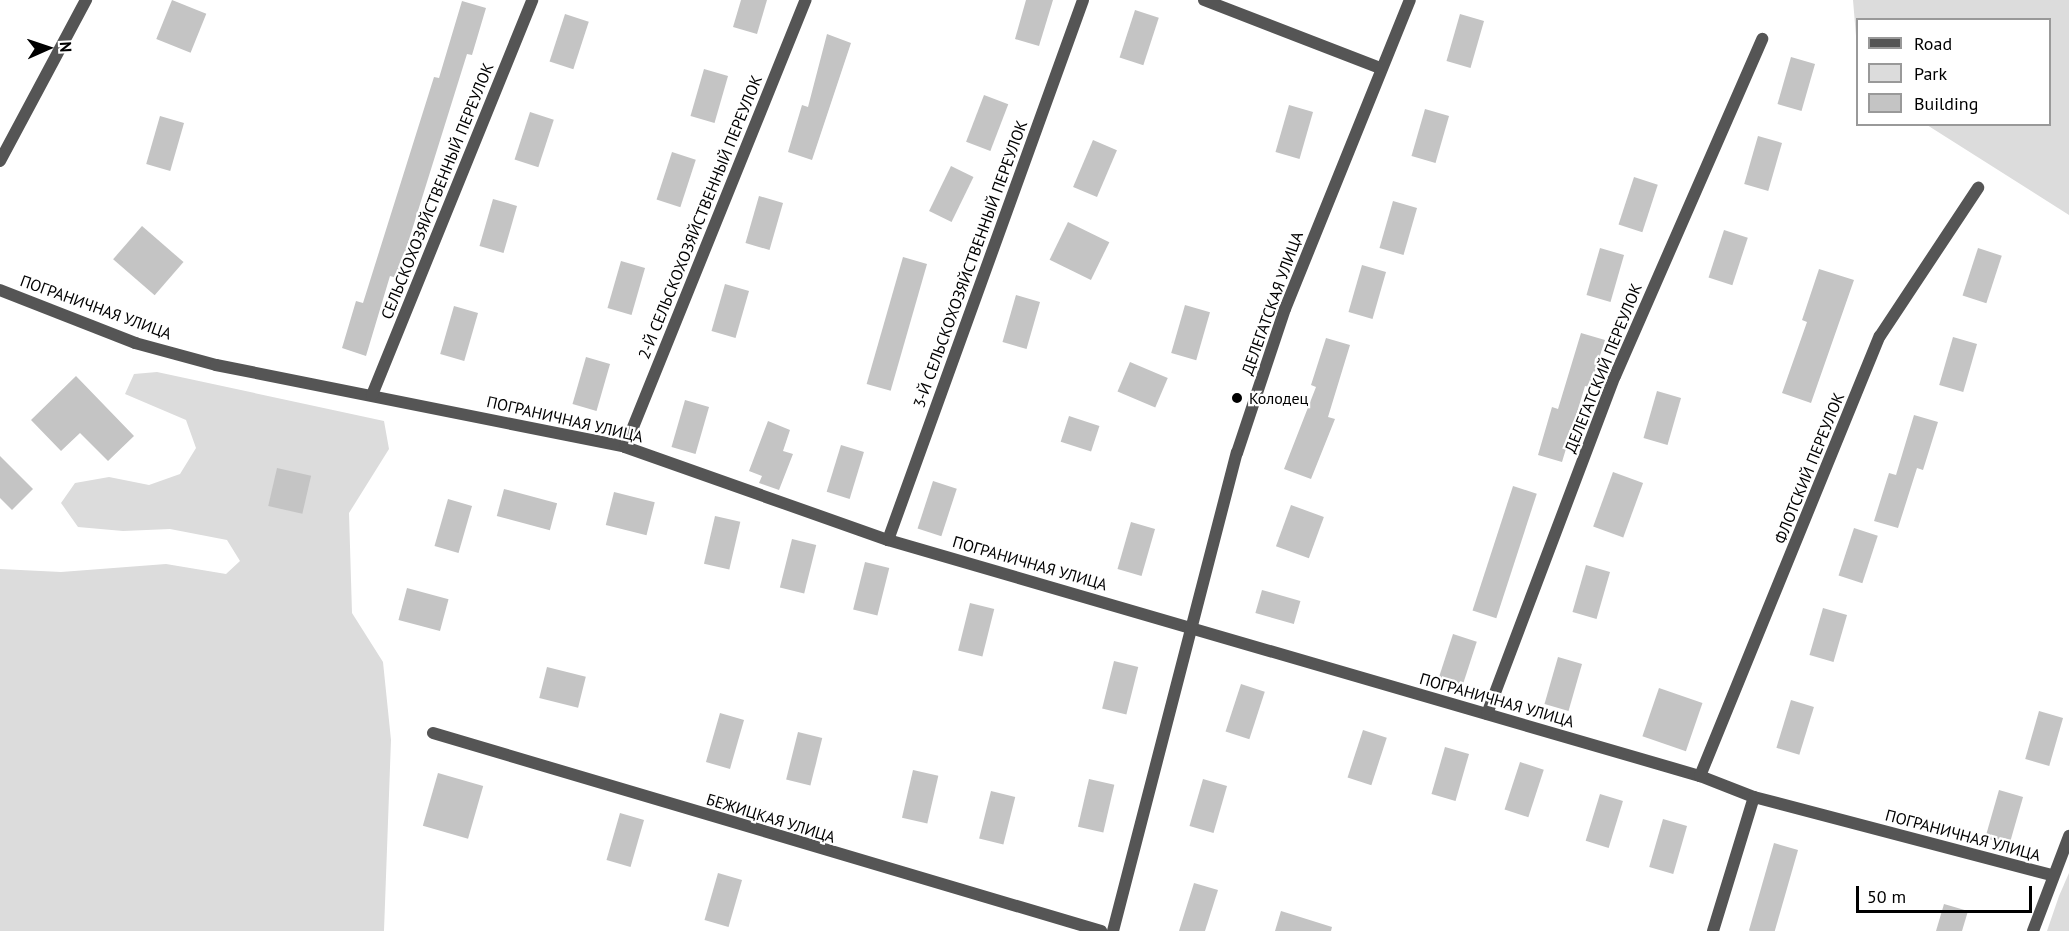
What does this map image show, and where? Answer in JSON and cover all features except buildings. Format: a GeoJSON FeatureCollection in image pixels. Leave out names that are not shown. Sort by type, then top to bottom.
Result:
{"type":"FeatureCollection","features":[{"type":"Feature","properties":{"kind":"street"},"geometry":{"type":"LineString","coordinates":[[0,161],[86,0]]}},
{"type":"Feature","properties":{"kind":"street","name":"СЕЛЬСКОХОЗЯЙСТВЕННЫЙ ПЕРЕУЛОК"},"geometry":{"type":"LineString","coordinates":[[372,395],[532,0]]}},
{"type":"Feature","properties":{"kind":"street","name":"2-Й СЕЛЬСКОХОЗЯЙСТВЕННЫЙ ПЕРЕУЛОК"},"geometry":{"type":"LineString","coordinates":[[625,447],[806,0]]}},
{"type":"Feature","properties":{"kind":"street","name":"3-Й СЕЛЬСКОХОЗЯЙСТВЕННЫЙ ПЕРЕУЛОК"},"geometry":{"type":"LineString","coordinates":[[888,540],[1083,0]]}},
{"type":"Feature","properties":{"kind":"street"},"geometry":{"type":"LineString","coordinates":[[1204,0],[1380,68]]}},
{"type":"Feature","properties":{"kind":"street","name":"ДЕЛЕГАТСКАЯ УЛИЦА"},"geometry":{"type":"LineString","coordinates":[[1191,627],[1237,453],[1285,309],[1380,68],[1410,0]]}},
{"type":"Feature","properties":{"kind":"street","name":"ДЕЛЕГАТСКИЙ ПЕРЕУЛОК"},"geometry":{"type":"LineString","coordinates":[[1487,714],[1615,376],[1762,39]]}},
{"type":"Feature","properties":{"kind":"street","name":"ФЛОТСКИЙ ПЕРЕУЛОК"},"geometry":{"type":"LineString","coordinates":[[1700,776],[1880,336],[1978,188]]}},
{"type":"Feature","properties":{"kind":"street","name":"ПОГРАНИЧНАЯ УЛИЦА"},"geometry":{"type":"LineString","coordinates":[[0,290],[135,343],[216,365],[625,447],[888,540],[1700,776],[1754,797],[2051,875]]}},
{"type":"Feature","properties":{"kind":"street"},"geometry":{"type":"LineString","coordinates":[[1113,931],[1191,627]]}},
{"type":"Feature","properties":{"kind":"street","name":"БЕЖИЦКАЯ УЛИЦА"},"geometry":{"type":"LineString","coordinates":[[433,733],[1101,931]]}},
{"type":"Feature","properties":{"kind":"street"},"geometry":{"type":"LineString","coordinates":[[1713,931],[1754,797]]}},
{"type":"Feature","properties":{"kind":"street"},"geometry":{"type":"LineString","coordinates":[[2033,931],[2051,875],[2069,836]]}},
{"type":"Feature","properties":{"kind":"green space"},"geometry":{"type":"Polygon","coordinates":[[[1853,0],[2069,0],[2069,215],[1929,126],[2051,126],[2051,18],[1856,18],[1856,36],[1853,0]]]}},
{"type":"Feature","properties":{"kind":"green space"},"geometry":{"type":"Polygon","coordinates":[[[157,372],[384,421],[389,449],[349,513],[352,613],[383,662],[391,740],[384,931],[0,931],[0,569],[61,572],[166,564],[226,574],[240,561],[227,540],[170,529],[123,531],[78,527],[61,503],[75,483],[109,477],[149,485],[180,474],[196,448],[186,420],[125,394],[134,374],[157,372]]]}},
{"type":"Feature","properties":{"kind":"green space"},"geometry":{"type":"Polygon","coordinates":[[[2069,873],[2069,931],[2047,931],[2059,896],[2069,873]]]}},
{"type":"Feature","properties":{"kind":"place","name":"Колодец"},"geometry":{"type":"Point","coordinates":[1237,398]}}]}
